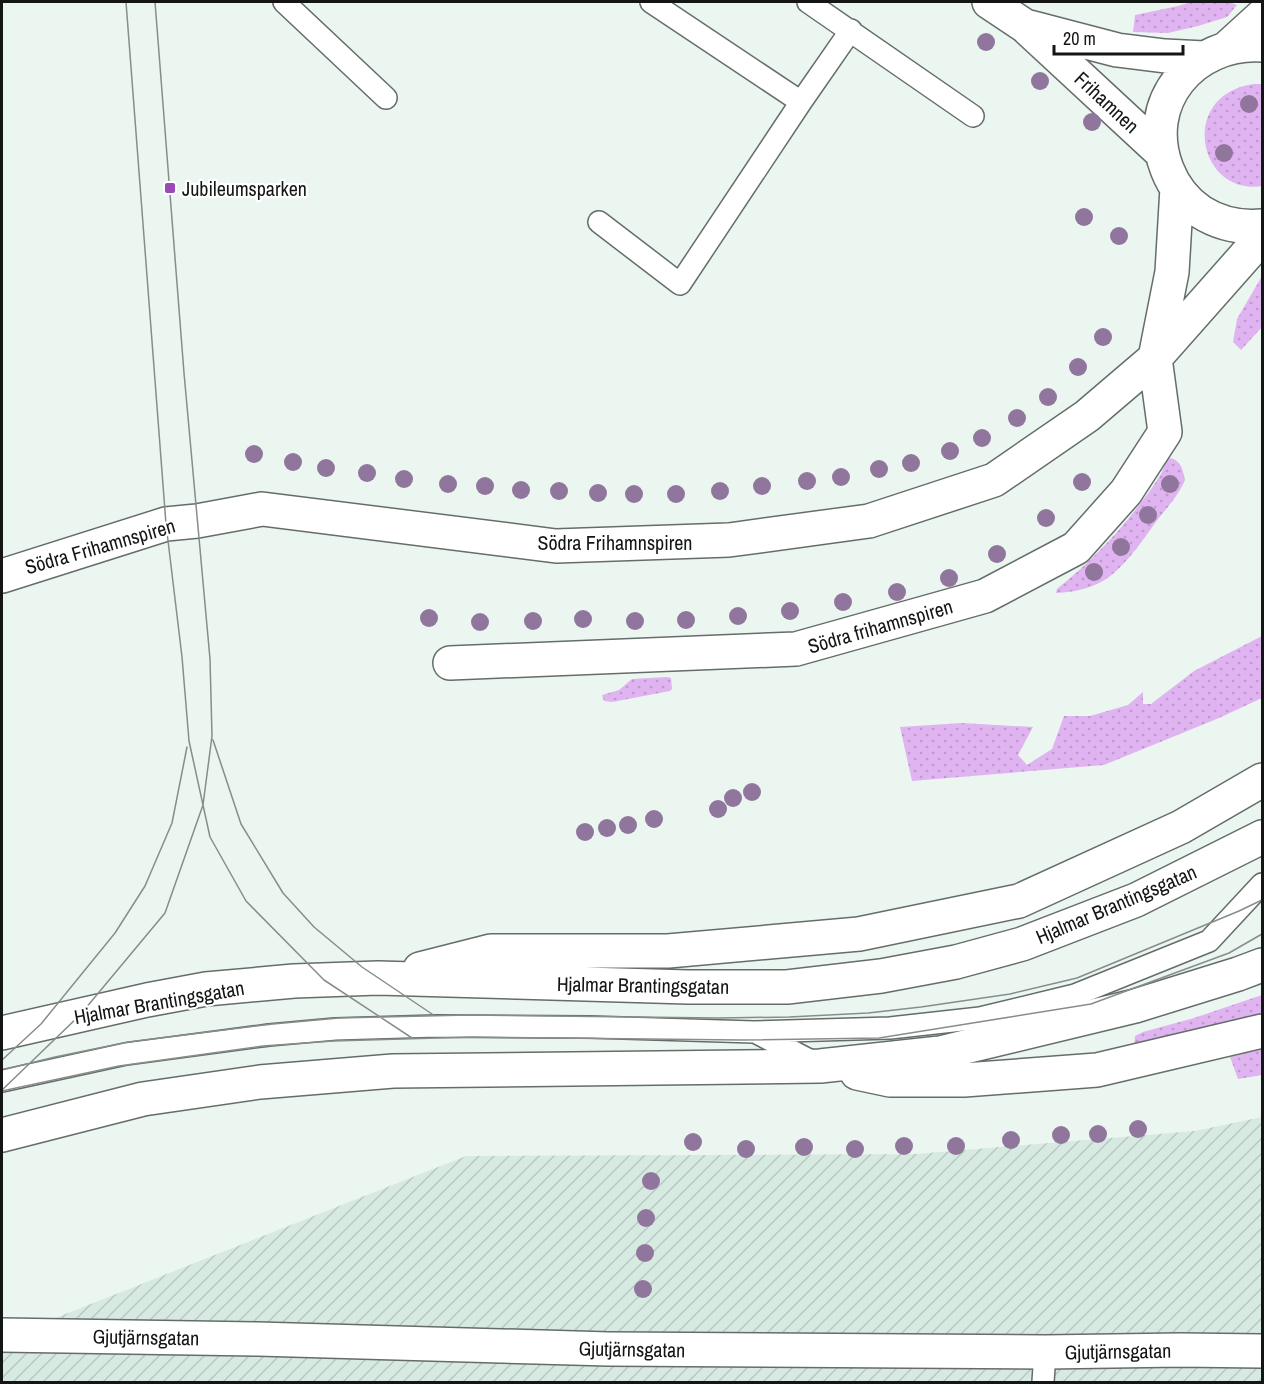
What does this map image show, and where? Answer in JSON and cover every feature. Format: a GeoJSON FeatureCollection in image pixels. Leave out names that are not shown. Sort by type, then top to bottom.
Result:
{"type":"FeatureCollection","features":[{"type":"Feature","properties":{"kind":"street","name":"Frihamnen"},"geometry":{"type":"LineString","coordinates":[[989,2],[1025,26],[1162,153]]}},
{"type":"Feature","properties":{"kind":"street"},"geometry":{"type":"LineString","coordinates":[[1263,16],[1216,53],[1183,75],[1168,99],[1161,125],[1162,153],[1172,180],[1196,208],[1220,222],[1247,227],[1263,226]]}},
{"type":"Feature","properties":{"kind":"street","name":"Frihamnen"},"geometry":{"type":"LineString","coordinates":[[1025,26],[1117,50],[1165,56],[1216,53],[1252,44],[1263,45]]}},
{"type":"Feature","properties":{"kind":"street","name":"Södra frihamnspiren"},"geometry":{"type":"LineString","coordinates":[[450,663],[796,649],[985,596],[1076,548],[1126,492],[1165,432],[1155,358],[1172,272],[1177,188]]}},
{"type":"Feature","properties":{"kind":"street"},"geometry":{"type":"LineString","coordinates":[[1155,358],[1263,237]]}},
{"type":"Feature","properties":{"kind":"street","name":"Södra Frihamnspiren"},"geometry":{"type":"LineString","coordinates":[[2,576],[166,524],[197,522],[262,509],[556,546],[729,540],[869,521],[994,480],[1086,416],[1155,358]]}},
{"type":"Feature","properties":{"kind":"street"},"geometry":{"type":"LineString","coordinates":[[384,978],[491,951],[668,951],[859,934],[1019,901],[1181,827],[1263,780]]}},
{"type":"Feature","properties":{"kind":"street","name":"Hjalmar Brantingsgatan"},"geometry":{"type":"LineString","coordinates":[[2,1033],[206,989],[294,981],[384,978],[688,987],[776,987],[881,976],[956,962],[1022,944],[1136,900],[1263,837]]}},
{"type":"Feature","properties":{"kind":"street"},"geometry":{"type":"LineString","coordinates":[[2,1135],[143,1099],[260,1082],[382,1072],[820,1066],[940,1053],[1136,1006],[1263,965]]}},
{"type":"Feature","properties":{"kind":"street"},"geometry":{"type":"LineString","coordinates":[[820,1066],[890,1080],[964,1080],[1086,1071],[1263,1031]]}},
{"type":"Feature","properties":{"kind":"street","name":"Gjutjärnsgatan"},"geometry":{"type":"LineString","coordinates":[[2,1335],[258,1339],[609,1349],[1044,1367],[1180,1350],[1263,1351]]}},
{"type":"Feature","properties":{"kind":"lane"},"geometry":{"type":"LineString","coordinates":[[284,2],[386,98]]}},
{"type":"Feature","properties":{"kind":"lane"},"geometry":{"type":"LineString","coordinates":[[651,2],[801,102]]}},
{"type":"Feature","properties":{"kind":"lane"},"geometry":{"type":"LineString","coordinates":[[808,2],[973,116]]}},
{"type":"Feature","properties":{"kind":"lane"},"geometry":{"type":"LineString","coordinates":[[599,222],[680,284],[851,30]]}},
{"type":"Feature","properties":{"kind":"lane"},"geometry":{"type":"LineString","coordinates":[[2,1081],[126,1054],[269,1035],[335,1029],[436,1026],[590,1026],[754,1032],[890,1028],[980,1018],[1075,995],[1209,941],[1263,884]]}},
{"type":"Feature","properties":{"kind":"lane"},"geometry":{"type":"LineString","coordinates":[[754,1032],[820,1066]]}},
{"type":"Feature","properties":{"kind":"shaded area"},"geometry":{"type":"Polygon","coordinates":[[[1191,2],[1229,2],[1237,5],[1227,17],[1198,26],[1168,33],[1133,32],[1135,15],[1191,2]]]}},
{"type":"Feature","properties":{"kind":"shaded area"},"geometry":{"type":"Polygon","coordinates":[[[1254,84],[1262,84],[1262,186],[1240,185],[1223,176],[1211,161],[1205,142],[1206,123],[1214,106],[1230,92],[1254,84]]]}},
{"type":"Feature","properties":{"kind":"shaded area"},"geometry":{"type":"Polygon","coordinates":[[[1262,276],[1262,327],[1241,350],[1233,342],[1237,319],[1262,276]]]}},
{"type":"Feature","properties":{"kind":"shaded area"},"geometry":{"type":"Polygon","coordinates":[[[1170,458],[1179,463],[1185,480],[1142,542],[1109,577],[1091,587],[1056,593],[1057,589],[1092,558],[1123,525],[1150,491],[1170,458]]]}},
{"type":"Feature","properties":{"kind":"shaded area"},"geometry":{"type":"Polygon","coordinates":[[[1262,636],[1262,698],[1219,718],[1104,765],[912,781],[900,727],[962,723],[1033,727],[1018,755],[1027,765],[1052,749],[1064,716],[1090,716],[1128,705],[1143,692],[1143,704],[1151,704],[1194,671],[1262,636]]]}},
{"type":"Feature","properties":{"kind":"shaded area"},"geometry":{"type":"Polygon","coordinates":[[[671,678],[672,689],[670,691],[612,702],[604,701],[602,695],[619,690],[632,679],[671,678]]]}},
{"type":"Feature","properties":{"kind":"shaded area"},"geometry":{"type":"Polygon","coordinates":[[[1262,995],[1262,1017],[1134,1046],[1135,1036],[1143,1032],[1262,995]]]}},
{"type":"Feature","properties":{"kind":"shaded area"},"geometry":{"type":"Polygon","coordinates":[[[1262,1049],[1262,1075],[1238,1079],[1230,1057],[1262,1049]]]}},
{"type":"Feature","properties":{"kind":"shaded area"},"geometry":{"type":"Polygon","coordinates":[[[1262,1117],[1262,1382],[2,1382],[2,1339],[466,1156],[916,1154],[1195,1131],[1262,1117]]]}},
{"type":"Feature","properties":{"kind":"tram line"},"geometry":{"type":"LineString","coordinates":[[126,2],[166,524],[182,657],[189,741],[210,837],[246,901],[324,980],[412,1038]]}},
{"type":"Feature","properties":{"kind":"tram line"},"geometry":{"type":"LineString","coordinates":[[2,1090],[80,1015],[165,913],[203,805],[212,736],[210,659],[184,373],[155,2]]}},
{"type":"Feature","properties":{"kind":"tram line"},"geometry":{"type":"LineString","coordinates":[[213,740],[241,824],[283,893],[314,927],[362,967],[435,1016]]}},
{"type":"Feature","properties":{"kind":"tram line"},"geometry":{"type":"LineString","coordinates":[[2,1060],[41,1024],[115,933],[145,886],[172,823],[187,747]]}},
{"type":"Feature","properties":{"kind":"tram line"},"geometry":{"type":"LineString","coordinates":[[2,1070],[128,1042],[339,1018],[468,1015],[789,1017],[868,1013],[921,1007],[1010,994],[1077,978],[1262,900]]}},
{"type":"Feature","properties":{"kind":"tram line"},"geometry":{"type":"LineString","coordinates":[[2,1091],[119,1066],[263,1046],[333,1041],[472,1037],[741,1040],[879,1038],[1091,1004],[1229,953],[1262,934]]}},
{"type":"Feature","properties":{"kind":"place","name":"Jubileumsparken"},"geometry":{"type":"Point","coordinates":[170,188]}}]}
